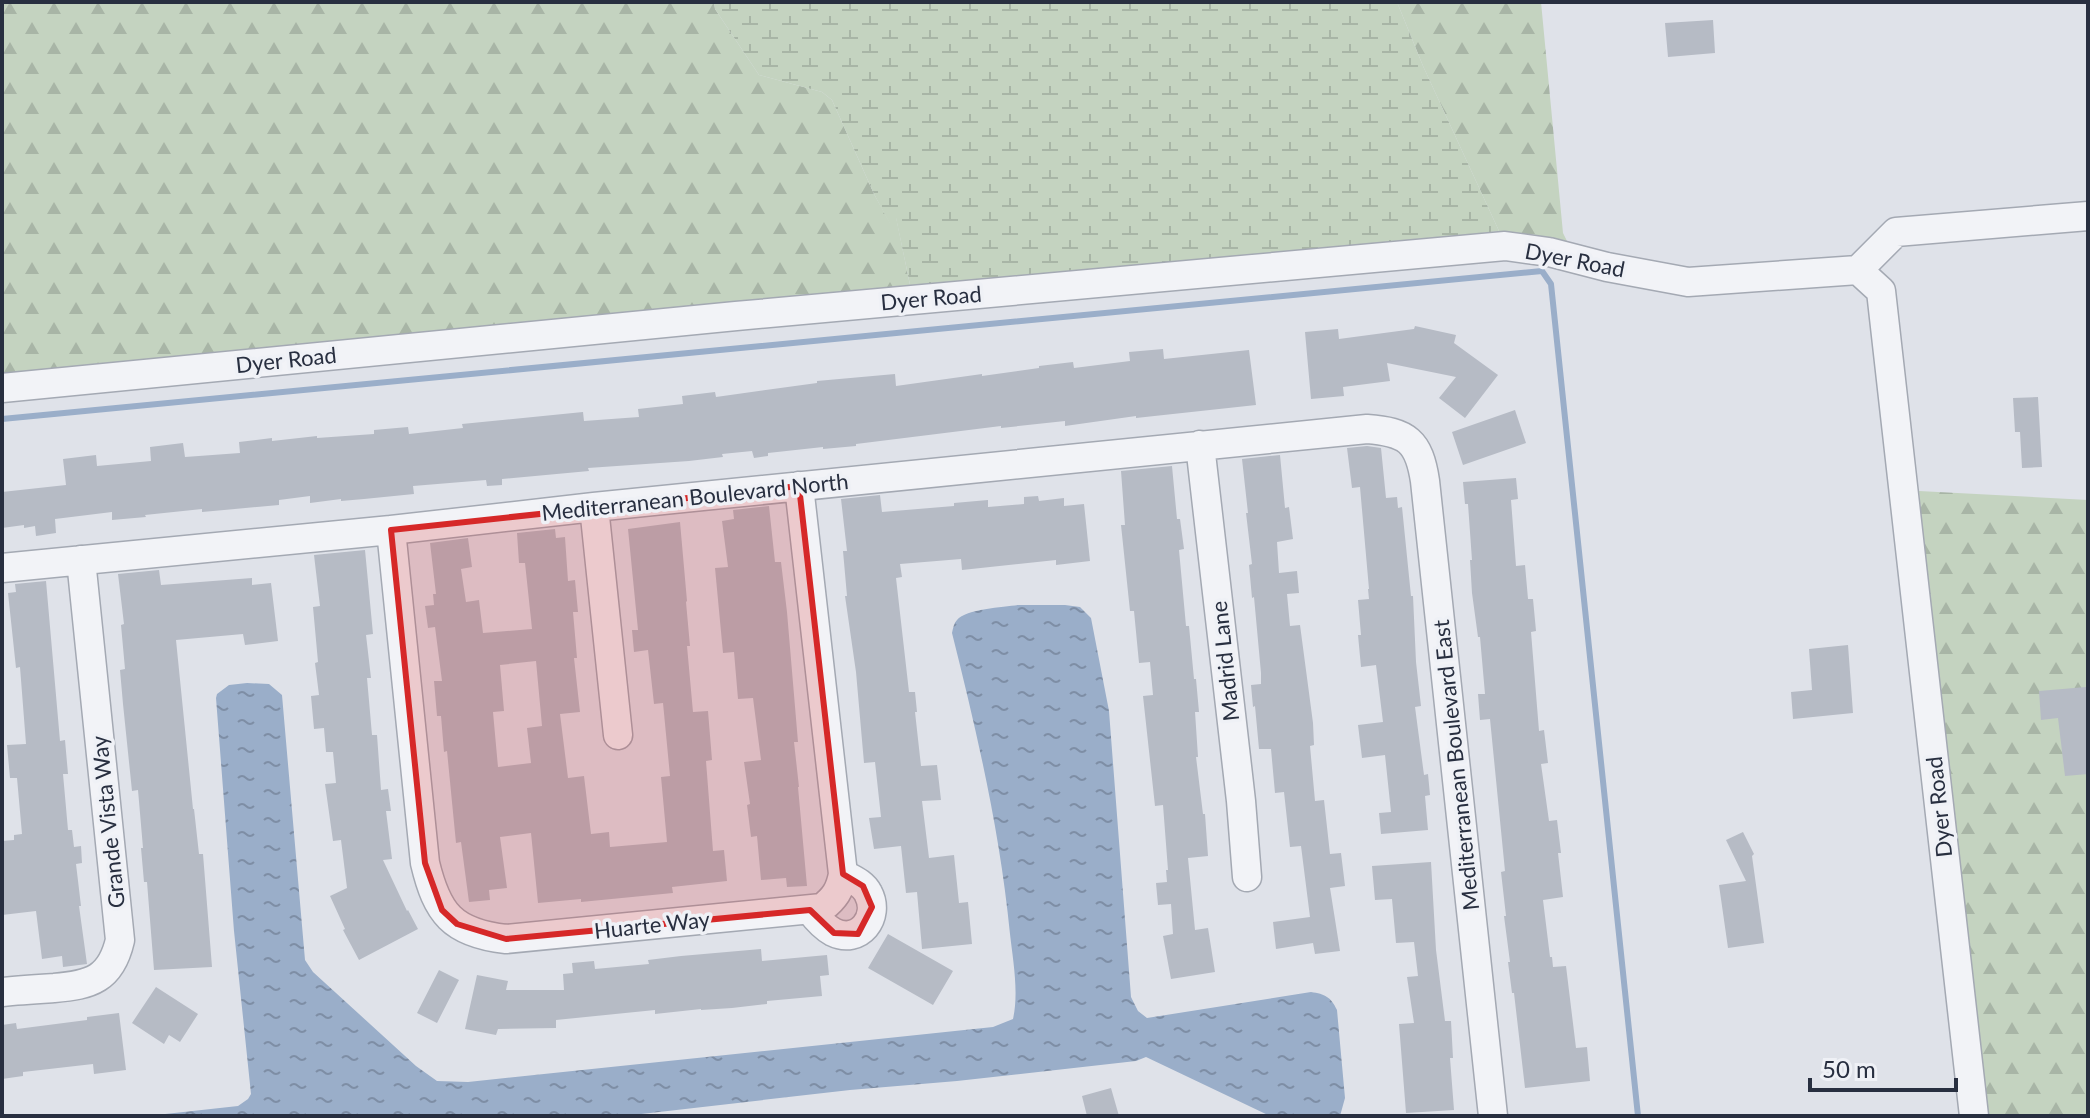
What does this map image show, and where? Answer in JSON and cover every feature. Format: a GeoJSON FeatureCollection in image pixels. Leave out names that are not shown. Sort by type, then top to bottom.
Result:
{"type":"FeatureCollection","features":[{"type":"Feature","properties":{"kind":"street"},"geometry":{"type":"LineString","coordinates":[[1858,270],[1896,232],[2088,216]]}},
{"type":"Feature","properties":{"kind":"street","name":"Dyer Road"},"geometry":{"type":"LineString","coordinates":[[2,388],[736,316],[1505,246],[1549,252],[1607,267],[1688,282],[1858,270],[1881,291],[1974,1116]]}},
{"type":"Feature","properties":{"kind":"street","name":"Mediterranean Boulevard North"},"geometry":{"type":"LineString","coordinates":[[2,568],[1200,445],[1367,429],[1389,431]]}},
{"type":"Feature","properties":{"kind":"street","name":"Mediterranean Boulevard East"},"geometry":{"type":"LineString","coordinates":[[1389,431],[1414,446],[1422,459],[1493,1116]]}},
{"type":"Feature","properties":{"kind":"street","name":"Madrid Lane"},"geometry":{"type":"LineString","coordinates":[[1200,445],[1247,877]]}},
{"type":"Feature","properties":{"kind":"street"},"geometry":{"type":"LineString","coordinates":[[799,486],[843,874],[863,886],[872,907],[867,927],[858,934],[846,935],[834,933],[810,910]]}},
{"type":"Feature","properties":{"kind":"street"},"geometry":{"type":"LineString","coordinates":[[594,507],[618,735]]}},
{"type":"Feature","properties":{"kind":"street","name":"Huarte Way"},"geometry":{"type":"LineString","coordinates":[[391,530],[425,863],[431,888],[442,910],[457,924],[487,937],[506,939],[810,910],[822,908],[831,901],[841,888],[843,874]]}},
{"type":"Feature","properties":{"kind":"street","name":"Grande Vista Way"},"geometry":{"type":"LineString","coordinates":[[2,992],[76,986],[95,981],[106,972],[116,956],[120,940],[81,560]]}},
{"type":"Feature","properties":{"kind":"highlighted area"},"geometry":{"type":"Polygon","coordinates":[[[799,486],[843,874],[863,886],[872,907],[858,934],[834,933],[810,910],[506,939],[457,924],[442,910],[425,863],[391,530],[799,486]]]}},
{"type":"Feature","properties":{"kind":"green space"},"geometry":{"type":"Polygon","coordinates":[[[2,2],[714,2],[715,9],[759,75],[822,92],[832,100],[890,223],[896,217],[910,285],[2,389],[2,2]]]}},
{"type":"Feature","properties":{"kind":"green space"},"geometry":{"type":"Polygon","coordinates":[[[714,2],[1397,2],[1499,231],[913,299],[896,218],[890,224],[832,100],[822,92],[759,75],[715,9],[714,2]]]}},
{"type":"Feature","properties":{"kind":"green space"},"geometry":{"type":"Polygon","coordinates":[[[1397,2],[1541,2],[1563,233],[1568,243],[1478,234],[1499,231],[1397,2]]]}},
{"type":"Feature","properties":{"kind":"green space"},"geometry":{"type":"Polygon","coordinates":[[[1919,491],[2088,500],[2088,1116],[1982,1116],[1972,1097],[1919,491]]]}},
{"type":"Feature","properties":{"kind":"water"},"geometry":{"type":"Polygon","coordinates":[[[1018,605],[1080,607],[1091,618],[1109,711],[1131,997],[1138,1011],[1147,1018],[1311,992],[1324,995],[1337,1010],[1345,1098],[1340,1116],[1270,1116],[1146,1057],[1136,1061],[624,1116],[147,1116],[238,1106],[251,1094],[234,931],[216,698],[229,685],[269,684],[282,695],[305,960],[313,972],[416,1066],[437,1081],[468,1082],[993,1027],[1013,1019],[1015,976],[994,820],[952,633],[956,621],[968,613],[1018,605]]]}},
{"type":"Feature","properties":{"kind":"building"},"geometry":{"type":"Polygon","coordinates":[[[1713,20],[1715,53],[1668,57],[1665,23],[1713,20]]]}},
{"type":"Feature","properties":{"kind":"building"},"geometry":{"type":"Polygon","coordinates":[[[1415,326],[1456,335],[1454,343],[1498,375],[1465,418],[1439,398],[1456,377],[1387,363],[1390,381],[1343,387],[1344,396],[1311,399],[1305,332],[1338,329],[1339,339],[1414,329],[1415,326]]]}},
{"type":"Feature","properties":{"kind":"building"},"geometry":{"type":"Polygon","coordinates":[[[1163,349],[1164,359],[1249,350],[1256,405],[1065,426],[1065,421],[1001,426],[856,446],[768,453],[768,456],[754,458],[752,451],[689,461],[588,468],[589,471],[502,479],[502,485],[487,486],[486,480],[413,486],[414,494],[364,499],[310,503],[310,496],[279,500],[279,505],[202,512],[202,509],[112,520],[112,512],[55,519],[56,533],[36,536],[35,526],[2,528],[2,492],[66,485],[63,459],[96,455],[97,466],[151,461],[150,447],[183,443],[185,457],[240,453],[239,442],[272,438],[272,441],[374,434],[374,430],[408,427],[409,434],[463,428],[462,424],[583,412],[584,421],[639,417],[638,409],[683,404],[682,396],[715,392],[716,397],[817,381],[895,374],[896,386],[1073,362],[1074,368],[1130,361],[1129,352],[1163,349]]]}},
{"type":"Feature","properties":{"kind":"building"},"geometry":{"type":"Polygon","coordinates":[[[2038,397],[2042,467],[2022,468],[2020,432],[2015,432],[2013,398],[2038,397]]]}},
{"type":"Feature","properties":{"kind":"building"},"geometry":{"type":"Polygon","coordinates":[[[1515,410],[1526,443],[1463,465],[1452,432],[1515,410]]]}},
{"type":"Feature","properties":{"kind":"building"},"geometry":{"type":"Polygon","coordinates":[[[1347,448],[1381,448],[1386,498],[1397,497],[1398,508],[1402,507],[1413,596],[1421,706],[1415,707],[1424,775],[1428,774],[1430,795],[1425,796],[1428,830],[1381,834],[1379,813],[1391,812],[1385,755],[1362,758],[1358,725],[1383,722],[1376,665],[1361,667],[1358,600],[1369,599],[1369,589],[1360,487],[1352,488],[1347,448]]]}},
{"type":"Feature","properties":{"kind":"building"},"geometry":{"type":"Polygon","coordinates":[[[1280,455],[1285,508],[1289,507],[1293,539],[1277,542],[1279,573],[1297,571],[1299,593],[1287,594],[1290,626],[1300,625],[1313,723],[1314,745],[1310,746],[1315,801],[1324,800],[1330,854],[1341,853],[1345,886],[1330,888],[1340,951],[1315,954],[1313,943],[1276,949],[1273,922],[1310,917],[1301,846],[1290,847],[1284,792],[1275,793],[1271,749],[1259,749],[1251,685],[1261,684],[1261,673],[1249,565],[1252,564],[1242,459],[1280,455]]]}},
{"type":"Feature","properties":{"kind":"building"},"geometry":{"type":"Polygon","coordinates":[[[1172,466],[1177,519],[1180,519],[1184,549],[1179,550],[1186,626],[1189,626],[1196,679],[1199,712],[1195,712],[1196,757],[1208,856],[1188,858],[1195,930],[1208,928],[1215,972],[1171,979],[1163,936],[1173,934],[1171,904],[1158,905],[1156,883],[1167,882],[1163,805],[1155,806],[1143,696],[1153,695],[1150,662],[1139,663],[1134,611],[1130,611],[1121,525],[1125,525],[1121,471],[1172,466]]]}},
{"type":"Feature","properties":{"kind":"building"},"geometry":{"type":"Polygon","coordinates":[[[1516,478],[1518,499],[1511,500],[1516,566],[1525,565],[1528,599],[1533,599],[1536,631],[1531,632],[1539,731],[1544,730],[1548,763],[1541,764],[1549,821],[1557,820],[1561,853],[1558,853],[1563,897],[1543,900],[1550,957],[1553,967],[1566,966],[1576,1048],[1587,1047],[1590,1081],[1525,1088],[1508,962],[1501,872],[1505,871],[1490,719],[1480,720],[1478,694],[1485,694],[1472,593],[1468,504],[1465,504],[1463,482],[1516,478]]]}},
{"type":"Feature","properties":{"kind":"building"},"geometry":{"type":"Polygon","coordinates":[[[880,495],[882,512],[988,500],[988,507],[1024,504],[1024,497],[1038,496],[1039,501],[1064,498],[1064,506],[1084,504],[1090,561],[1056,565],[1056,560],[962,570],[961,559],[900,564],[902,577],[896,578],[909,692],[915,692],[921,766],[937,765],[941,800],[922,801],[929,858],[954,855],[959,903],[968,902],[972,944],[922,949],[917,892],[906,893],[901,846],[874,849],[869,818],[881,817],[875,762],[864,763],[845,596],[843,551],[847,551],[841,499],[880,495]]]}},
{"type":"Feature","properties":{"kind":"building"},"geometry":{"type":"Polygon","coordinates":[[[769,506],[775,562],[781,562],[787,612],[798,742],[794,742],[807,886],[787,887],[786,878],[761,880],[757,836],[751,837],[744,762],[761,760],[753,698],[738,699],[734,652],[723,653],[715,568],[728,567],[722,521],[734,519],[733,510],[769,506]]]}},
{"type":"Feature","properties":{"kind":"building"},"geometry":{"type":"Polygon","coordinates":[[[680,522],[693,712],[708,711],[712,760],[706,761],[713,851],[724,850],[727,881],[672,887],[673,893],[538,903],[531,833],[500,837],[507,888],[489,890],[490,900],[469,902],[461,842],[456,843],[441,716],[437,716],[434,681],[442,681],[435,627],[428,628],[425,606],[434,605],[433,594],[436,594],[430,543],[468,538],[472,567],[461,569],[466,602],[479,600],[483,633],[532,629],[525,563],[519,563],[517,533],[555,529],[556,538],[565,537],[568,581],[575,580],[578,612],[573,612],[580,712],[560,714],[568,778],[584,776],[591,834],[609,832],[610,847],[667,842],[661,777],[670,776],[663,703],[654,704],[648,650],[634,652],[632,630],[638,630],[628,529],[680,522]],[[536,661],[500,665],[504,711],[493,712],[498,767],[531,763],[527,728],[542,726],[536,661]]]}},
{"type":"Feature","properties":{"kind":"building"},"geometry":{"type":"Polygon","coordinates":[[[365,550],[373,634],[366,635],[371,678],[367,678],[372,735],[377,735],[381,790],[388,789],[391,811],[386,811],[392,859],[383,860],[418,929],[359,960],[330,896],[347,888],[341,840],[333,841],[325,784],[336,783],[333,752],[326,752],[324,728],[314,729],[311,696],[319,695],[313,607],[320,606],[314,555],[365,550]]]}},
{"type":"Feature","properties":{"kind":"building"},"geometry":{"type":"Polygon","coordinates":[[[159,570],[161,585],[252,578],[252,585],[271,583],[278,641],[245,645],[243,634],[176,640],[193,809],[199,854],[203,854],[212,967],[154,970],[138,790],[132,791],[123,704],[120,670],[125,669],[121,625],[124,624],[118,574],[159,570]]]}},
{"type":"Feature","properties":{"kind":"building"},"geometry":{"type":"Polygon","coordinates":[[[46,581],[60,741],[65,740],[68,774],[63,774],[68,830],[72,830],[74,847],[81,846],[82,863],[76,864],[87,964],[63,967],[62,956],[42,959],[36,911],[2,915],[2,841],[14,840],[14,835],[22,834],[17,778],[10,778],[7,745],[26,744],[20,667],[16,668],[8,593],[16,592],[15,584],[46,581]]]}},
{"type":"Feature","properties":{"kind":"building"},"geometry":{"type":"Polygon","coordinates":[[[1848,645],[1853,713],[1793,719],[1791,692],[1812,690],[1809,649],[1848,645]]]}},
{"type":"Feature","properties":{"kind":"building"},"geometry":{"type":"Polygon","coordinates":[[[2086,687],[2088,774],[2065,776],[2058,718],[2041,720],[2039,691],[2086,687]]]}},
{"type":"Feature","properties":{"kind":"building"},"geometry":{"type":"Polygon","coordinates":[[[1743,832],[1754,854],[1764,943],[1728,948],[1719,885],[1746,881],[1726,840],[1743,832]]]}},
{"type":"Feature","properties":{"kind":"building"},"geometry":{"type":"Polygon","coordinates":[[[1431,862],[1436,950],[1445,1021],[1451,1021],[1454,1110],[1406,1113],[1399,1024],[1414,1023],[1407,977],[1418,976],[1414,942],[1396,943],[1392,899],[1375,900],[1372,866],[1431,862]]]}},
{"type":"Feature","properties":{"kind":"building"},"geometry":{"type":"Polygon","coordinates":[[[888,934],[953,971],[933,1005],[868,968],[888,934]]]}},
{"type":"Feature","properties":{"kind":"building"},"geometry":{"type":"Polygon","coordinates":[[[761,949],[762,961],[827,955],[829,975],[820,976],[822,996],[732,1008],[655,1014],[655,1010],[556,1020],[556,1028],[498,1029],[496,1035],[465,1029],[477,975],[508,981],[506,990],[564,990],[563,974],[573,973],[572,963],[594,961],[595,969],[649,964],[648,960],[681,956],[761,949]]]}},
{"type":"Feature","properties":{"kind":"building"},"geometry":{"type":"Polygon","coordinates":[[[439,970],[459,980],[437,1023],[417,1013],[439,970]]]}},
{"type":"Feature","properties":{"kind":"building"},"geometry":{"type":"Polygon","coordinates":[[[156,987],[198,1014],[180,1042],[169,1035],[164,1044],[132,1023],[156,987]]]}},
{"type":"Feature","properties":{"kind":"building"},"geometry":{"type":"Polygon","coordinates":[[[119,1013],[126,1070],[94,1074],[93,1064],[23,1072],[23,1076],[2,1079],[2,1025],[16,1023],[17,1029],[119,1013]]]}},
{"type":"Feature","properties":{"kind":"building"},"geometry":{"type":"Polygon","coordinates":[[[1111,1088],[1119,1116],[1087,1116],[1082,1096],[1111,1088]]]}},
{"type":"Feature","properties":{"kind":"waterway"},"geometry":{"type":"LineString","coordinates":[[2,419],[1542,271],[1551,284],[1638,1116]]}}]}
